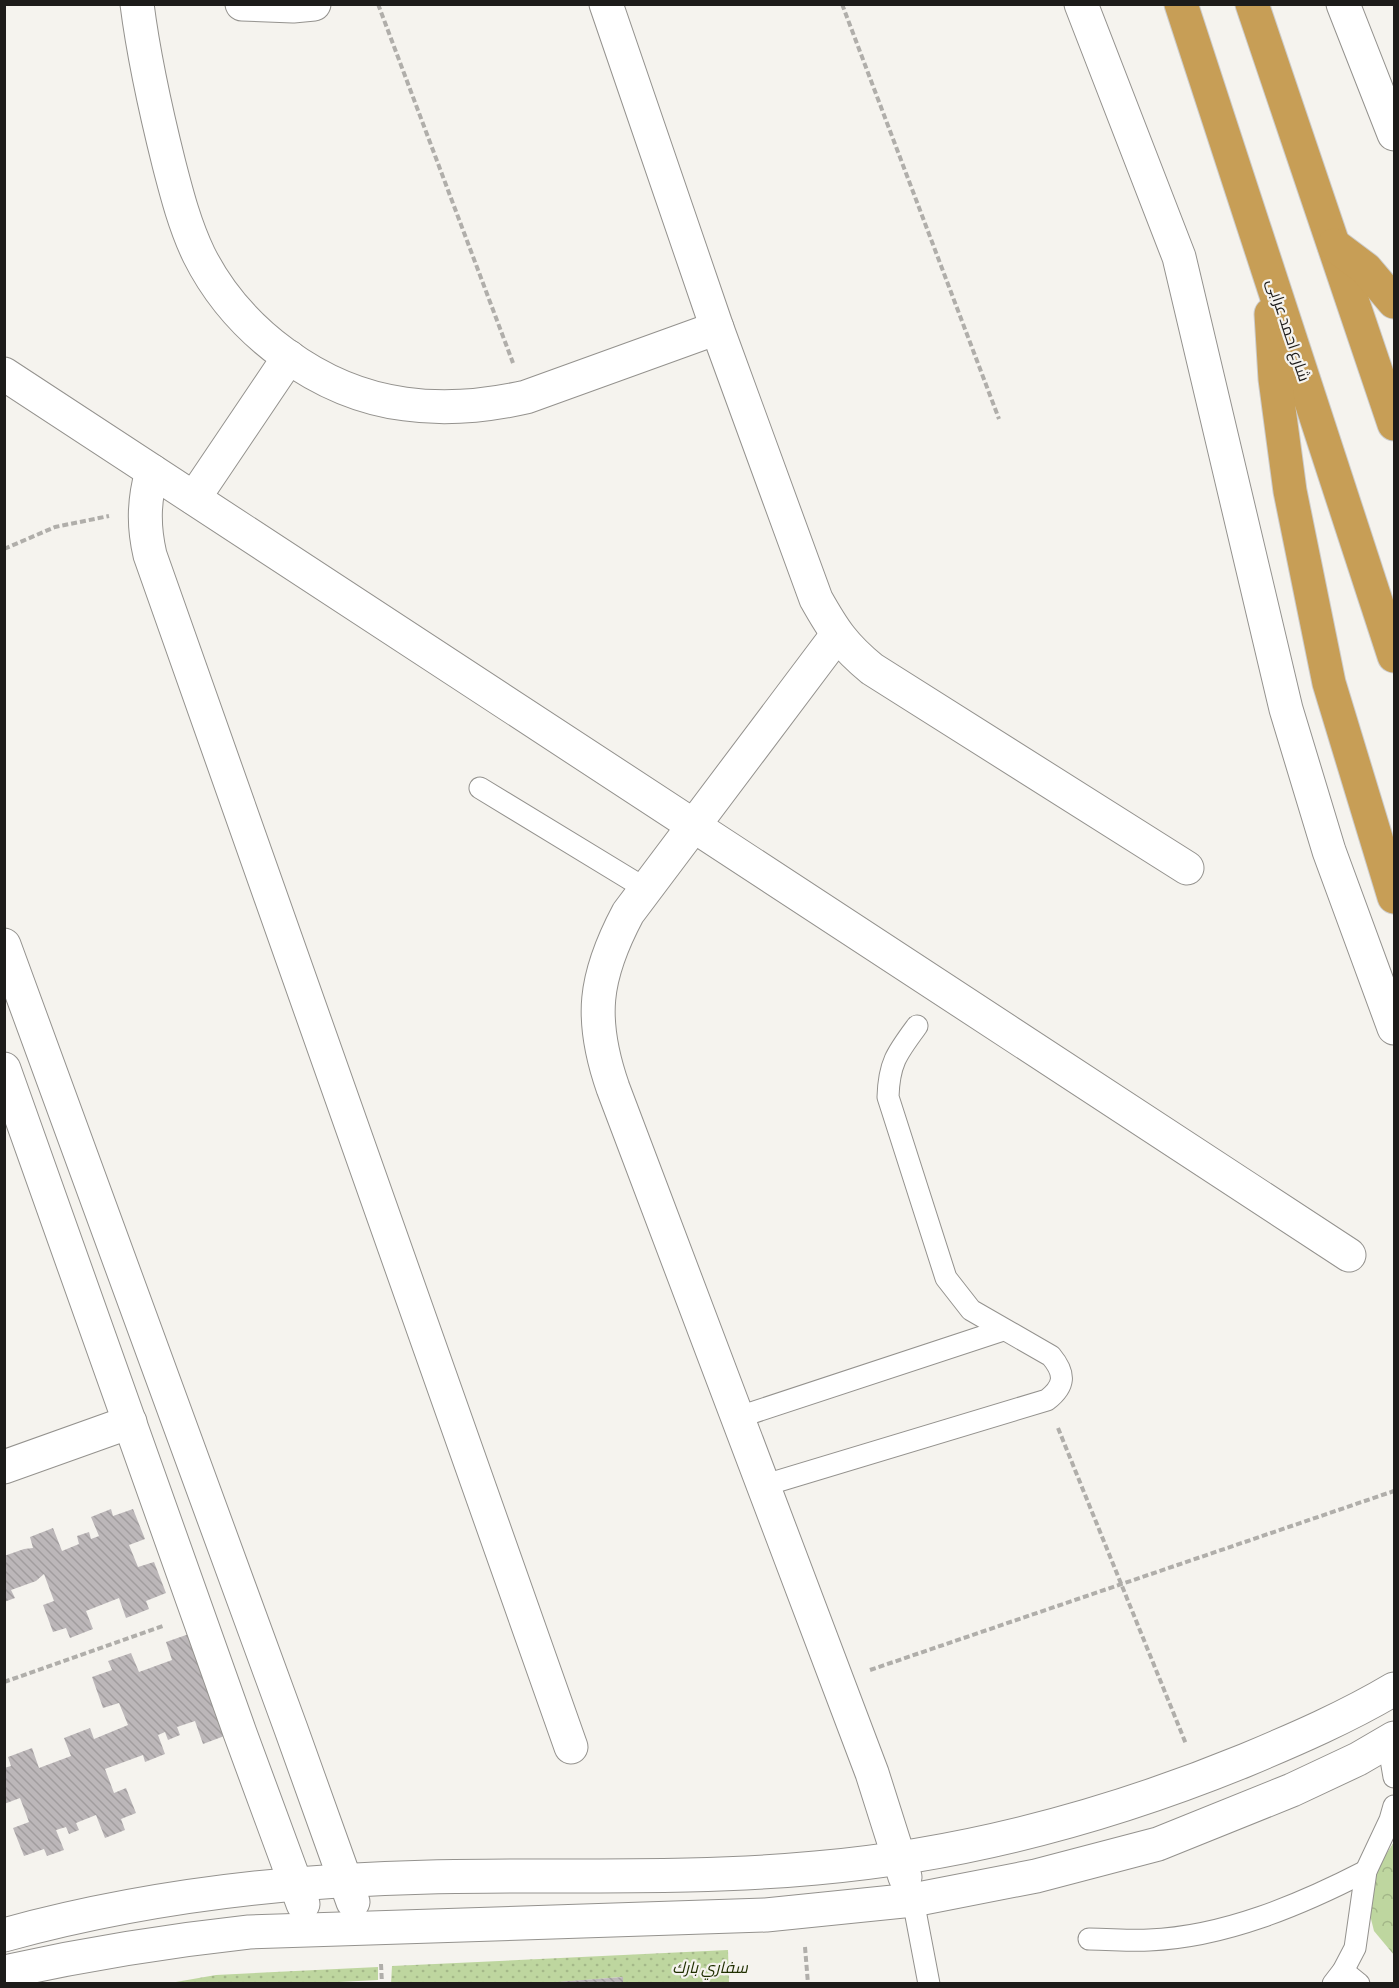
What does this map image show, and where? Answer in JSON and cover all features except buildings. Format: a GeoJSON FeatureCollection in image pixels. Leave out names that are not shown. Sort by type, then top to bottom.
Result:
{"type":"FeatureCollection","features":[{"type":"Feature","properties":{"kind":"highway","name":"شارع احمد عرابى"},"geometry":{"type":"LineString","coordinates":[[1181,4],[1395,656]]}},
{"type":"Feature","properties":{"kind":"highway"},"geometry":{"type":"LineString","coordinates":[[1252,4],[1395,424]]}},
{"type":"Feature","properties":{"kind":"highway"},"geometry":{"type":"LineString","coordinates":[[1334,245],[1366,269],[1395,302]]}},
{"type":"Feature","properties":{"kind":"highway"},"geometry":{"type":"LineString","coordinates":[[1268,265],[1275,379],[1292,502],[1329,683],[1395,897]]}},
{"type":"Feature","properties":{"kind":"street"},"geometry":{"type":"LineString","coordinates":[[137,4],[158,120],[189,231],[200,256],[230,301],[267,340],[315,373],[343,387],[402,404],[434,407],[496,404],[526,398],[717,328]]}},
{"type":"Feature","properties":{"kind":"street"},"geometry":{"type":"LineString","coordinates":[[242,4],[293,6],[314,4]]}},
{"type":"Feature","properties":{"kind":"street"},"geometry":{"type":"LineString","coordinates":[[606,4],[717,328],[816,599],[837,635],[872,669],[1187,868]]}},
{"type":"Feature","properties":{"kind":"street"},"geometry":{"type":"LineString","coordinates":[[1081,4],[1179,257],[1286,709],[1329,851],[1395,1028]]}},
{"type":"Feature","properties":{"kind":"street"},"geometry":{"type":"LineString","coordinates":[[1343,4],[1395,134]]}},
{"type":"Feature","properties":{"kind":"street"},"geometry":{"type":"LineString","coordinates":[[194,498],[289,357]]}},
{"type":"Feature","properties":{"kind":"street"},"geometry":{"type":"LineString","coordinates":[[4,374],[1349,1255]]}},
{"type":"Feature","properties":{"kind":"street"},"geometry":{"type":"LineString","coordinates":[[152,471],[145,509],[145,533],[150,555],[571,1747]]}},
{"type":"Feature","properties":{"kind":"street"},"geometry":{"type":"LineString","coordinates":[[837,635],[627,913],[613,940],[603,969],[598,999],[598,1030],[603,1060],[613,1088],[872,1773],[913,1900]]}},
{"type":"Feature","properties":{"kind":"street"},"geometry":{"type":"LineString","coordinates":[[4,945],[362,1928]]}},
{"type":"Feature","properties":{"kind":"street"},"geometry":{"type":"LineString","coordinates":[[4,1069],[295,1885],[313,1929]]}},
{"type":"Feature","properties":{"kind":"street"},"geometry":{"type":"LineString","coordinates":[[59,1221],[100,1207]]}},
{"type":"Feature","properties":{"kind":"street"},"geometry":{"type":"LineString","coordinates":[[4,1467],[130,1422]]}},
{"type":"Feature","properties":{"kind":"street"},"geometry":{"type":"LineString","coordinates":[[4,1935],[92,1914],[166,1900],[295,1885],[429,1877],[652,1876],[734,1873],[817,1868],[899,1858],[960,1847],[1072,1821],[1142,1800],[1200,1779],[1281,1745],[1395,1689]]}},
{"type":"Feature","properties":{"kind":"street"},"geometry":{"type":"LineString","coordinates":[[4,1972],[83,1954],[165,1941],[249,1932],[766,1916],[913,1900],[1036,1876],[1158,1844],[1292,1790],[1358,1759],[1391,1740]]}},
{"type":"Feature","properties":{"kind":"lane"},"geometry":{"type":"LineString","coordinates":[[480,788],[646,889]]}},
{"type":"Feature","properties":{"kind":"lane"},"geometry":{"type":"LineString","coordinates":[[762,1486],[1047,1400],[1061,1385],[1062,1375],[1051,1356],[971,1310],[946,1278],[888,1097],[889,1075],[896,1054],[917,1026]]}},
{"type":"Feature","properties":{"kind":"lane"},"geometry":{"type":"LineString","coordinates":[[736,1418],[1003,1330]]}},
{"type":"Feature","properties":{"kind":"lane"},"geometry":{"type":"LineString","coordinates":[[1391,1740],[1395,1777]]}},
{"type":"Feature","properties":{"kind":"lane"},"geometry":{"type":"LineString","coordinates":[[1345,1979],[1355,1948],[1366,1871],[1395,1806]]}},
{"type":"Feature","properties":{"kind":"lane"},"geometry":{"type":"LineString","coordinates":[[1089,1939],[1150,1940],[1195,1934],[1239,1924],[1283,1910],[1366,1871]]}},
{"type":"Feature","properties":{"kind":"lane"},"geometry":{"type":"LineString","coordinates":[[913,1900],[929,1983]]}},
{"type":"Feature","properties":{"kind":"path"},"geometry":{"type":"LineString","coordinates":[[378,4],[526,398]]}},
{"type":"Feature","properties":{"kind":"path"},"geometry":{"type":"LineString","coordinates":[[842,4],[999,419]]}},
{"type":"Feature","properties":{"kind":"path"},"geometry":{"type":"LineString","coordinates":[[4,549],[55,527],[145,509]]}},
{"type":"Feature","properties":{"kind":"path"},"geometry":{"type":"LineString","coordinates":[[1047,1400],[1200,1779]]}},
{"type":"Feature","properties":{"kind":"path"},"geometry":{"type":"LineString","coordinates":[[837,1681],[1395,1491]]}},
{"type":"Feature","properties":{"kind":"path"},"geometry":{"type":"LineString","coordinates":[[4,1682],[198,1614]]}},
{"type":"Feature","properties":{"kind":"green space"},"geometry":{"type":"Polygon","coordinates":[[[1394,1842],[1394,1955],[1374,1931],[1370,1915],[1373,1880],[1394,1842]]]}},
{"type":"Feature","properties":{"kind":"green space","name":"سفاري بارك"},"geometry":{"type":"Polygon","coordinates":[[[728,1950],[729,1983],[623,1983],[622,1977],[536,1984],[391,1984],[392,1966],[728,1950]]]}},
{"type":"Feature","properties":{"kind":"green space"},"geometry":{"type":"Polygon","coordinates":[[[378,1967],[378,1980],[300,1984],[170,1983],[216,1975],[378,1967]]]}}]}
